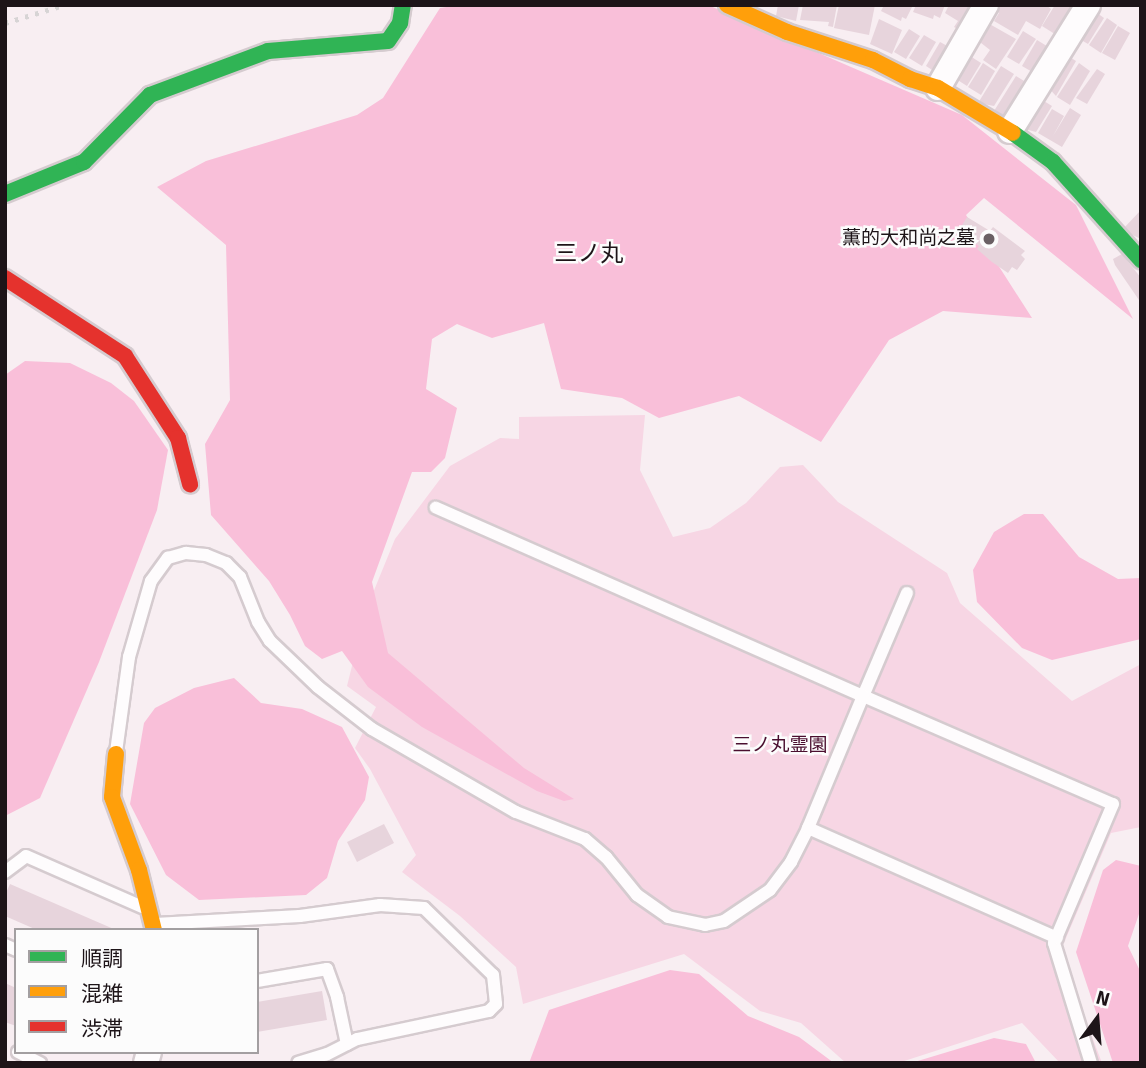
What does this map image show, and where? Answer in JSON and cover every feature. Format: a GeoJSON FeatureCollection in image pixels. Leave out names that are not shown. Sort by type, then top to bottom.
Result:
{"type":"FeatureCollection","features":[{"type":"Feature","properties":{"kind":"street"},"geometry":{"type":"LineString","coordinates":[[5,194],[84,162],[99,150],[150,95],[268,51],[388,41],[400,23],[403,5]]}},
{"type":"Feature","properties":{"kind":"street"},"geometry":{"type":"LineString","coordinates":[[727,5],[787,32],[873,60],[910,79],[938,88],[1010,131],[1054,162],[1141,260]]}},
{"type":"Feature","properties":{"kind":"street"},"geometry":{"type":"LineString","coordinates":[[938,88],[986,5]]}},
{"type":"Feature","properties":{"kind":"street"},"geometry":{"type":"LineString","coordinates":[[1010,131],[1088,5]]}},
{"type":"Feature","properties":{"kind":"street"},"geometry":{"type":"LineString","coordinates":[[5,278],[125,356],[178,439],[190,484]]}},
{"type":"Feature","properties":{"kind":"street"},"geometry":{"type":"LineString","coordinates":[[116,754],[112,797],[139,870],[152,921]]}},
{"type":"Feature","properties":{"kind":"lane"},"geometry":{"type":"LineString","coordinates":[[436,508],[1113,804],[1054,943],[1091,1063]]}},
{"type":"Feature","properties":{"kind":"lane"},"geometry":{"type":"LineString","coordinates":[[116,754],[131,648],[151,581],[168,558],[186,553],[206,555],[226,563],[240,578],[258,622],[270,641],[318,687],[372,729],[503,805],[585,839],[606,857],[637,895],[668,917],[705,925],[724,921],[737,914],[770,890],[790,862],[808,828],[907,593]]}},
{"type":"Feature","properties":{"kind":"lane"},"geometry":{"type":"LineString","coordinates":[[808,828],[1057,938]]}},
{"type":"Feature","properties":{"kind":"lane"},"geometry":{"type":"LineString","coordinates":[[5,872],[26,856],[152,921],[300,916],[380,905],[424,908],[493,975],[496,1004],[489,1011],[357,1039],[298,1063]]}},
{"type":"Feature","properties":{"kind":"lane"},"geometry":{"type":"LineString","coordinates":[[259,981],[327,969],[337,997],[347,1044]]}},
{"type":"Feature","properties":{"kind":"lane"},"geometry":{"type":"LineString","coordinates":[[21,1054],[40,1063]]}},
{"type":"Feature","properties":{"kind":"green space","name":"三ノ丸霊園"},"geometry":{"type":"Polygon","coordinates":[[[645,415],[640,470],[673,537],[710,528],[746,503],[780,467],[803,465],[838,502],[947,573],[960,603],[1072,701],[1141,664],[1141,827],[1111,833],[1060,952],[1102,1063],[1060,1063],[1022,1023],[898,1063],[846,1063],[801,1023],[760,1011],[684,954],[523,1004],[516,967],[460,916],[402,872],[416,855],[370,769],[355,748],[376,707],[347,686],[366,610],[395,539],[450,466],[500,438],[519,439],[519,417],[645,415]]]}},
{"type":"Feature","properties":{"kind":"shaded area"},"geometry":{"type":"Polygon","coordinates":[[[459,5],[708,5],[962,115],[1076,205],[1133,319],[984,198],[966,215],[1032,318],[943,311],[889,340],[821,442],[739,396],[659,418],[622,398],[561,389],[544,323],[492,338],[457,324],[432,339],[426,389],[457,408],[445,458],[431,472],[412,472],[372,582],[388,653],[524,768],[574,799],[564,801],[537,791],[422,727],[368,687],[342,651],[322,659],[305,646],[269,581],[211,515],[205,444],[230,400],[226,245],[157,187],[206,161],[357,115],[383,98],[440,8],[459,5]]]}},
{"type":"Feature","properties":{"kind":"shaded area"},"geometry":{"type":"Polygon","coordinates":[[[25,361],[70,363],[111,383],[134,401],[168,450],[157,510],[99,662],[40,798],[5,816],[5,375],[25,361]]]}},
{"type":"Feature","properties":{"kind":"shaded area"},"geometry":{"type":"Polygon","coordinates":[[[1024,514],[1043,514],[1079,557],[1118,579],[1141,578],[1141,639],[1052,660],[1022,648],[977,602],[973,570],[994,532],[1024,514]]]}},
{"type":"Feature","properties":{"kind":"shaded area"},"geometry":{"type":"Polygon","coordinates":[[[234,678],[261,703],[302,709],[342,727],[369,777],[365,800],[338,841],[327,878],[306,895],[199,900],[166,875],[130,804],[144,723],[155,708],[194,688],[234,678]]]}},
{"type":"Feature","properties":{"kind":"shaded area"},"geometry":{"type":"Polygon","coordinates":[[[1116,860],[1141,866],[1141,908],[1128,946],[1141,973],[1141,1063],[1113,1063],[1076,952],[1103,870],[1116,860]]]}},
{"type":"Feature","properties":{"kind":"shaded area"},"geometry":{"type":"Polygon","coordinates":[[[670,970],[699,974],[748,1016],[799,1037],[834,1063],[529,1063],[549,1010],[670,970]]]}},
{"type":"Feature","properties":{"kind":"shaded area"},"geometry":{"type":"Polygon","coordinates":[[[994,1038],[1026,1044],[1036,1063],[911,1063],[994,1038]]]}},
{"type":"Feature","properties":{"kind":"building"},"geometry":{"type":"Polygon","coordinates":[[[778,5],[799,5],[796,21],[776,16],[778,5]]]}},
{"type":"Feature","properties":{"kind":"building"},"geometry":{"type":"Polygon","coordinates":[[[803,5],[837,5],[833,27],[828,26],[829,22],[800,20],[803,5]]]}},
{"type":"Feature","properties":{"kind":"building"},"geometry":{"type":"Polygon","coordinates":[[[839,5],[875,5],[869,35],[834,28],[839,5]]]}},
{"type":"Feature","properties":{"kind":"building"},"geometry":{"type":"Polygon","coordinates":[[[884,5],[913,5],[906,19],[902,17],[901,21],[881,11],[884,5]]]}},
{"type":"Feature","properties":{"kind":"building"},"geometry":{"type":"Polygon","coordinates":[[[916,5],[945,5],[940,18],[934,15],[933,19],[913,12],[916,5]]]}},
{"type":"Feature","properties":{"kind":"building"},"geometry":{"type":"Polygon","coordinates":[[[949,5],[980,5],[963,32],[954,27],[958,21],[945,13],[949,5]]]}},
{"type":"Feature","properties":{"kind":"building"},"geometry":{"type":"Polygon","coordinates":[[[996,5],[1046,5],[1051,9],[1040,29],[1026,21],[1018,35],[994,21],[999,13],[994,9],[996,5]]]}},
{"type":"Feature","properties":{"kind":"building"},"geometry":{"type":"Polygon","coordinates":[[[1055,5],[1077,5],[1058,36],[1042,26],[1055,5]]]}},
{"type":"Feature","properties":{"kind":"building"},"geometry":{"type":"Polygon","coordinates":[[[1093,10],[1104,18],[1088,44],[1076,37],[1093,10]]]}},
{"type":"Feature","properties":{"kind":"building"},"geometry":{"type":"Polygon","coordinates":[[[1107,18],[1117,25],[1101,53],[1089,45],[1107,18]]]}},
{"type":"Feature","properties":{"kind":"building"},"geometry":{"type":"Polygon","coordinates":[[[879,19],[902,30],[892,54],[870,44],[879,19]]]}},
{"type":"Feature","properties":{"kind":"building"},"geometry":{"type":"Polygon","coordinates":[[[986,22],[1016,39],[996,69],[983,60],[990,50],[976,39],[986,22]]]}},
{"type":"Feature","properties":{"kind":"building"},"geometry":{"type":"Polygon","coordinates":[[[1118,26],[1130,33],[1115,60],[1102,53],[1118,26]]]}},
{"type":"Feature","properties":{"kind":"building"},"geometry":{"type":"Polygon","coordinates":[[[909,29],[920,36],[906,59],[894,52],[909,29]]]}},
{"type":"Feature","properties":{"kind":"building"},"geometry":{"type":"Polygon","coordinates":[[[1023,31],[1036,39],[1019,64],[1007,57],[1023,31]]]}},
{"type":"Feature","properties":{"kind":"building"},"geometry":{"type":"Polygon","coordinates":[[[924,35],[936,42],[922,66],[909,58],[924,35]]]}},
{"type":"Feature","properties":{"kind":"building"},"geometry":{"type":"Polygon","coordinates":[[[1037,40],[1050,48],[1034,73],[1022,66],[1037,40]]]}},
{"type":"Feature","properties":{"kind":"building"},"geometry":{"type":"Polygon","coordinates":[[[940,42],[953,49],[937,73],[926,66],[940,42]]]}},
{"type":"Feature","properties":{"kind":"building"},"geometry":{"type":"Polygon","coordinates":[[[967,54],[981,63],[967,86],[953,77],[967,54]]]}},
{"type":"Feature","properties":{"kind":"building"},"geometry":{"type":"Polygon","coordinates":[[[1065,54],[1076,61],[1056,96],[1046,85],[1065,54]]]}},
{"type":"Feature","properties":{"kind":"building"},"geometry":{"type":"Polygon","coordinates":[[[983,63],[995,71],[981,95],[968,87],[983,63]]]}},
{"type":"Feature","properties":{"kind":"building"},"geometry":{"type":"Polygon","coordinates":[[[1079,63],[1090,71],[1070,105],[1057,97],[1079,63]]]}},
{"type":"Feature","properties":{"kind":"building"},"geometry":{"type":"Polygon","coordinates":[[[1001,66],[1014,74],[994,106],[978,103],[1001,66]]]}},
{"type":"Feature","properties":{"kind":"building"},"geometry":{"type":"Polygon","coordinates":[[[1097,69],[1105,74],[1087,104],[1076,98],[1097,69]]]}},
{"type":"Feature","properties":{"kind":"building"},"geometry":{"type":"Polygon","coordinates":[[[1016,76],[1029,84],[1007,119],[994,111],[1016,76]]]}},
{"type":"Feature","properties":{"kind":"building"},"geometry":{"type":"Polygon","coordinates":[[[1039,98],[1052,106],[1036,132],[1021,128],[1039,98]]]}},
{"type":"Feature","properties":{"kind":"building"},"geometry":{"type":"Polygon","coordinates":[[[1070,108],[1081,115],[1062,147],[1038,133],[1052,109],[1064,116],[1053,136],[1070,108]]]}},
{"type":"Feature","properties":{"kind":"building"},"geometry":{"type":"Polygon","coordinates":[[[1141,210],[1141,239],[1122,230],[1141,210]]]}},
{"type":"Feature","properties":{"kind":"building","name":"薫的大和尚之墓"},"geometry":{"type":"Polygon","coordinates":[[[967,217],[990,231],[993,227],[1025,251],[1021,255],[1025,259],[1017,270],[1012,267],[1008,273],[977,249],[979,246],[958,232],[967,217]]]}},
{"type":"Feature","properties":{"kind":"building"},"geometry":{"type":"Polygon","coordinates":[[[1122,254],[1141,278],[1141,303],[1115,265],[1113,259],[1122,254]]]}},
{"type":"Feature","properties":{"kind":"building"},"geometry":{"type":"Polygon","coordinates":[[[384,824],[394,843],[357,862],[347,842],[384,824]]]}},
{"type":"Feature","properties":{"kind":"building"},"geometry":{"type":"Polygon","coordinates":[[[10,884],[111,928],[32,928],[5,916],[5,895],[10,884]]]}},
{"type":"Feature","properties":{"kind":"building"},"geometry":{"type":"Polygon","coordinates":[[[5,983],[14,987],[14,1025],[5,1022],[5,983]]]}},
{"type":"Feature","properties":{"kind":"building"},"geometry":{"type":"Polygon","coordinates":[[[322,991],[327,1020],[259,1032],[259,1002],[322,991]]]}},
{"type":"Feature","properties":{"kind":"railway"},"geometry":{"type":"LineString","coordinates":[[5,23],[64,5]]}},
{"type":"Feature","properties":{"kind":"traffic: fast"},"geometry":{"type":"LineString","coordinates":[[5,194],[84,162],[150,95],[268,51],[388,41],[400,23],[403,5]]}},
{"type":"Feature","properties":{"kind":"traffic: fast"},"geometry":{"type":"LineString","coordinates":[[1013,133],[1053,162],[1141,260]]}},
{"type":"Feature","properties":{"kind":"traffic: slow"},"geometry":{"type":"LineString","coordinates":[[727,5],[787,32],[873,60],[910,79],[938,88],[1013,133]]}},
{"type":"Feature","properties":{"kind":"traffic: slow"},"geometry":{"type":"LineString","coordinates":[[116,754],[112,797],[139,870],[154,928]]}},
{"type":"Feature","properties":{"kind":"traffic: jam"},"geometry":{"type":"LineString","coordinates":[[5,278],[125,356],[178,438],[190,484]]}},
{"type":"Feature","properties":{"kind":"place","name":"薫的大和尚之墓"},"geometry":{"type":"Point","coordinates":[989,239]}},
{"type":"Feature","properties":{"kind":"district","name":"三ノ丸"},"geometry":{"type":"Point","coordinates":[589,254]}}]}
